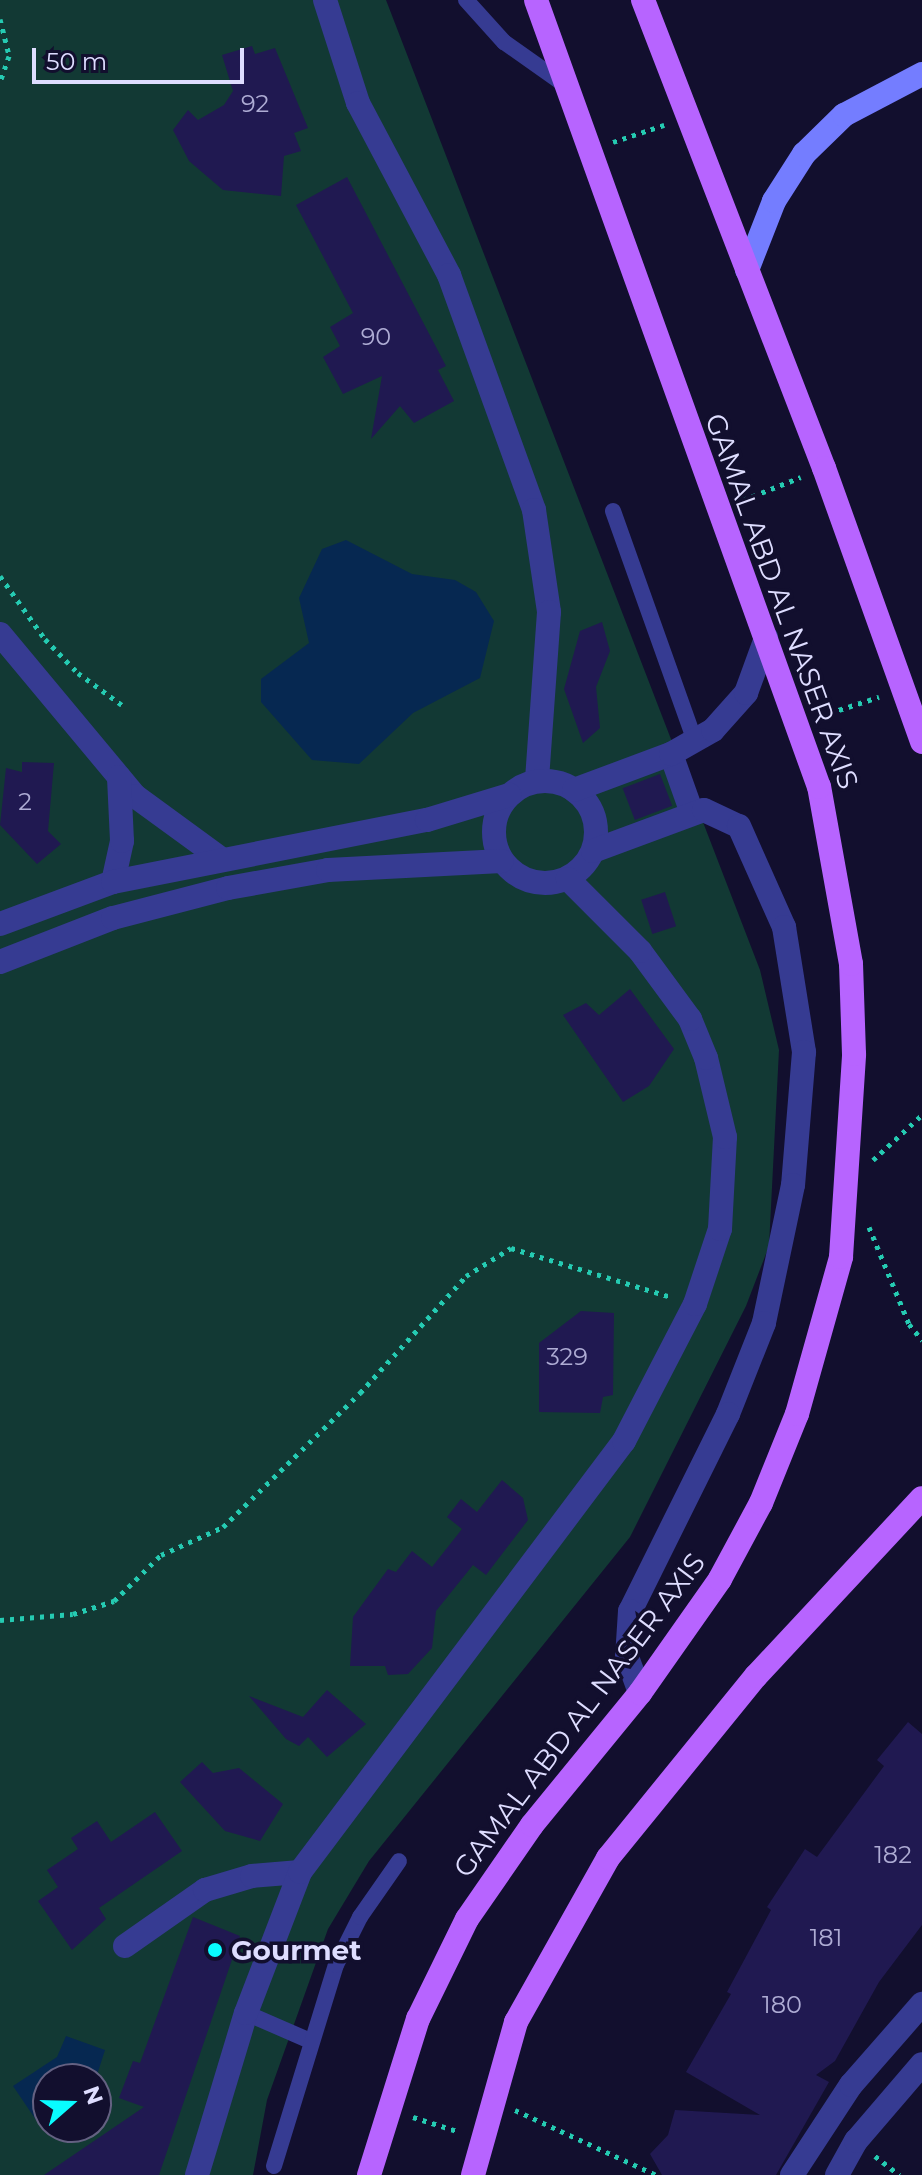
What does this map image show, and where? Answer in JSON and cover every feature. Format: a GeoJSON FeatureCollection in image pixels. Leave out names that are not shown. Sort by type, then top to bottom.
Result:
{"type":"FeatureCollection","features":[{"type":"Feature","properties":{"kind":"main road","name":"GAMAL ABD AL NASER AXIS"},"geometry":{"type":"LineString","coordinates":[[369,2175],[418,2019],[467,1919],[532,1825],[640,1693],[720,1579],[776,1465],[823,1335],[841,1257],[854,1054],[851,964],[839,875],[798,724],[587,151],[536,0]]}},
{"type":"Feature","properties":{"kind":"main road"},"geometry":{"type":"LineString","coordinates":[[643,0],[824,468],[922,742]]}},
{"type":"Feature","properties":{"kind":"main road"},"geometry":{"type":"LineString","coordinates":[[747,270],[774,201],[804,154],[844,115],[922,74]]}},
{"type":"Feature","properties":{"kind":"main road"},"geometry":{"type":"LineString","coordinates":[[473,2175],[492,2099],[535,1982],[608,1858],[756,1676],[912,1519],[922,1498]]}},
{"type":"Feature","properties":{"kind":"street"},"geometry":{"type":"LineString","coordinates":[[325,0],[358,103],[449,275],[537,521],[549,612],[537,781]]}},
{"type":"Feature","properties":{"kind":"street"},"geometry":{"type":"LineString","coordinates":[[0,634],[119,777],[153,813],[220,858]]}},
{"type":"Feature","properties":{"kind":"street"},"geometry":{"type":"LineString","coordinates":[[0,924],[113,882],[220,858],[427,820],[509,795],[537,781],[574,790],[671,754],[731,715],[766,638]]}},
{"type":"Feature","properties":{"kind":"street"},"geometry":{"type":"LineString","coordinates":[[671,754],[692,813]]}},
{"type":"Feature","properties":{"kind":"street"},"geometry":{"type":"LineString","coordinates":[[113,882],[122,841],[119,777]]}},
{"type":"Feature","properties":{"kind":"street"},"geometry":{"type":"LineString","coordinates":[[574,790],[594,817],[593,851]]}},
{"type":"Feature","properties":{"kind":"street"},"geometry":{"type":"LineString","coordinates":[[502,861],[494,827],[509,795]]}},
{"type":"Feature","properties":{"kind":"street"},"geometry":{"type":"LineString","coordinates":[[0,962],[113,918],[252,883],[402,863],[502,861],[539,884],[568,879],[593,851],[692,813],[716,811],[739,826],[778,909],[801,1014],[801,1110],[764,1323],[728,1414],[630,1611],[625,1641],[640,1693]]}},
{"type":"Feature","properties":{"kind":"street"},"geometry":{"type":"LineString","coordinates":[[197,2175],[246,2013],[300,1872],[624,1441],[695,1304],[720,1229],[726,1185],[725,1137],[706,1058],[668,983],[568,879]]}},
{"type":"Feature","properties":{"kind":"street"},"geometry":{"type":"LineString","coordinates":[[125,1946],[205,1890],[252,1876],[300,1872]]}},
{"type":"Feature","properties":{"kind":"street"},"geometry":{"type":"LineString","coordinates":[[792,2175],[851,2085],[916,2010],[922,1992]]}},
{"type":"Feature","properties":{"kind":"street"},"geometry":{"type":"LineString","coordinates":[[837,2175],[856,2141],[922,2064]]}},
{"type":"Feature","properties":{"kind":"lane"},"geometry":{"type":"LineString","coordinates":[[466,0],[504,42],[565,85]]}},
{"type":"Feature","properties":{"kind":"lane"},"geometry":{"type":"LineString","coordinates":[[613,511],[695,741]]}},
{"type":"Feature","properties":{"kind":"lane"},"geometry":{"type":"LineString","coordinates":[[274,2166],[308,2040],[346,1943],[399,1861]]}},
{"type":"Feature","properties":{"kind":"lane"},"geometry":{"type":"LineString","coordinates":[[246,2013],[308,2040]]}},
{"type":"Feature","properties":{"kind":"path"},"geometry":{"type":"LineString","coordinates":[[0,19],[9,56],[0,82]]}},
{"type":"Feature","properties":{"kind":"path"},"geometry":{"type":"LineString","coordinates":[[587,151],[688,117]]}},
{"type":"Feature","properties":{"kind":"path"},"geometry":{"type":"LineString","coordinates":[[719,510],[824,468]]}},
{"type":"Feature","properties":{"kind":"path"},"geometry":{"type":"LineString","coordinates":[[0,576],[67,662],[122,705]]}},
{"type":"Feature","properties":{"kind":"path"},"geometry":{"type":"LineString","coordinates":[[798,724],[902,689]]}},
{"type":"Feature","properties":{"kind":"path"},"geometry":{"type":"LineString","coordinates":[[922,1115],[844,1190],[873,1233],[909,1324],[922,1340]]}},
{"type":"Feature","properties":{"kind":"path"},"geometry":{"type":"LineString","coordinates":[[0,1620],[73,1614],[114,1601],[161,1555],[223,1527],[360,1393],[466,1276],[511,1248],[695,1304]]}},
{"type":"Feature","properties":{"kind":"path"},"geometry":{"type":"LineString","coordinates":[[492,2099],[656,2175]]}},
{"type":"Feature","properties":{"kind":"path"},"geometry":{"type":"LineString","coordinates":[[389,2109],[480,2138]]}},
{"type":"Feature","properties":{"kind":"green space"},"geometry":{"type":"Polygon","coordinates":[[[0,0],[386,0],[760,970],[779,1050],[769,1246],[746,1306],[630,1537],[369,1861],[328,1929],[267,2100],[253,2175],[0,2175],[0,0]]]}},
{"type":"Feature","properties":{"kind":"water"},"geometry":{"type":"Polygon","coordinates":[[[346,540],[412,574],[455,580],[476,592],[494,621],[480,678],[413,713],[359,764],[312,760],[261,702],[261,679],[309,643],[299,598],[322,549],[346,540]]]}},
{"type":"Feature","properties":{"kind":"water"},"geometry":{"type":"Polygon","coordinates":[[[66,2036],[105,2050],[101,2063],[48,2063],[57,2057],[66,2036]]]}},
{"type":"Feature","properties":{"kind":"water"},"geometry":{"type":"Polygon","coordinates":[[[32,2073],[32,2114],[13,2086],[32,2073]]]}},
{"type":"Feature","properties":{"kind":"building"},"geometry":{"type":"Polygon","coordinates":[[[252,46],[255,54],[275,48],[308,128],[294,133],[301,151],[284,156],[281,196],[223,190],[189,161],[173,130],[188,110],[198,120],[224,105],[233,91],[222,55],[252,46]]]}},
{"type":"Feature","properties":{"kind":"building"},"geometry":{"type":"Polygon","coordinates":[[[347,177],[446,366],[438,370],[454,401],[414,423],[400,406],[371,439],[382,376],[343,394],[323,357],[340,346],[330,327],[353,313],[296,205],[347,177]]]}},
{"type":"Feature","properties":{"kind":"building"},"geometry":{"type":"Polygon","coordinates":[[[602,622],[610,651],[596,687],[600,728],[583,743],[564,689],[580,631],[602,622]]]}},
{"type":"Feature","properties":{"kind":"building"},"geometry":{"type":"Polygon","coordinates":[[[22,762],[54,763],[48,831],[61,844],[37,864],[0,825],[6,768],[22,772],[22,762]]]}},
{"type":"Feature","properties":{"kind":"building"},"geometry":{"type":"Polygon","coordinates":[[[660,774],[672,806],[635,820],[623,788],[660,774]]]}},
{"type":"Feature","properties":{"kind":"building"},"geometry":{"type":"Polygon","coordinates":[[[665,892],[676,926],[652,934],[641,900],[665,892]]]}},
{"type":"Feature","properties":{"kind":"building"},"geometry":{"type":"Polygon","coordinates":[[[630,989],[674,1049],[649,1086],[623,1102],[563,1015],[586,1003],[599,1015],[630,989]]]}},
{"type":"Feature","properties":{"kind":"building"},"geometry":{"type":"Polygon","coordinates":[[[581,1311],[614,1313],[613,1395],[603,1397],[600,1413],[539,1412],[539,1343],[581,1311]]]}},
{"type":"Feature","properties":{"kind":"building"},"geometry":{"type":"Polygon","coordinates":[[[502,1480],[523,1498],[528,1520],[486,1575],[473,1565],[436,1611],[432,1648],[408,1674],[388,1675],[385,1666],[350,1666],[353,1617],[388,1569],[396,1572],[412,1551],[432,1567],[462,1529],[447,1517],[461,1499],[477,1512],[502,1480]]]}},
{"type":"Feature","properties":{"kind":"building"},"geometry":{"type":"Polygon","coordinates":[[[327,1690],[366,1724],[327,1757],[308,1737],[299,1746],[286,1739],[249,1696],[303,1717],[327,1690]]]}},
{"type":"Feature","properties":{"kind":"building"},"geometry":{"type":"Polygon","coordinates":[[[908,1722],[922,1734],[922,1925],[879,1982],[835,2061],[816,2075],[829,2082],[776,2175],[662,2175],[650,2154],[668,2135],[675,2110],[760,2115],[686,2072],[731,1994],[727,1992],[771,1910],[767,1907],[805,1849],[817,1857],[884,1766],[877,1760],[908,1722]]]}},
{"type":"Feature","properties":{"kind":"building"},"geometry":{"type":"Polygon","coordinates":[[[202,1762],[213,1773],[239,1768],[283,1804],[260,1841],[225,1831],[180,1782],[202,1762]]]}},
{"type":"Feature","properties":{"kind":"building"},"geometry":{"type":"Polygon","coordinates":[[[155,1812],[182,1851],[99,1908],[106,1919],[72,1950],[38,1901],[58,1887],[47,1870],[78,1849],[71,1838],[97,1821],[111,1842],[155,1812]]]}},
{"type":"Feature","properties":{"kind":"building"},"geometry":{"type":"Polygon","coordinates":[[[193,1917],[240,1936],[159,2175],[44,2175],[91,2143],[112,2143],[112,2129],[144,2107],[119,2098],[133,2061],[140,2063],[193,1917]]]}},
{"type":"Feature","properties":{"kind":"place","name":"Gourmet"},"geometry":{"type":"Point","coordinates":[215,1950]}}]}
